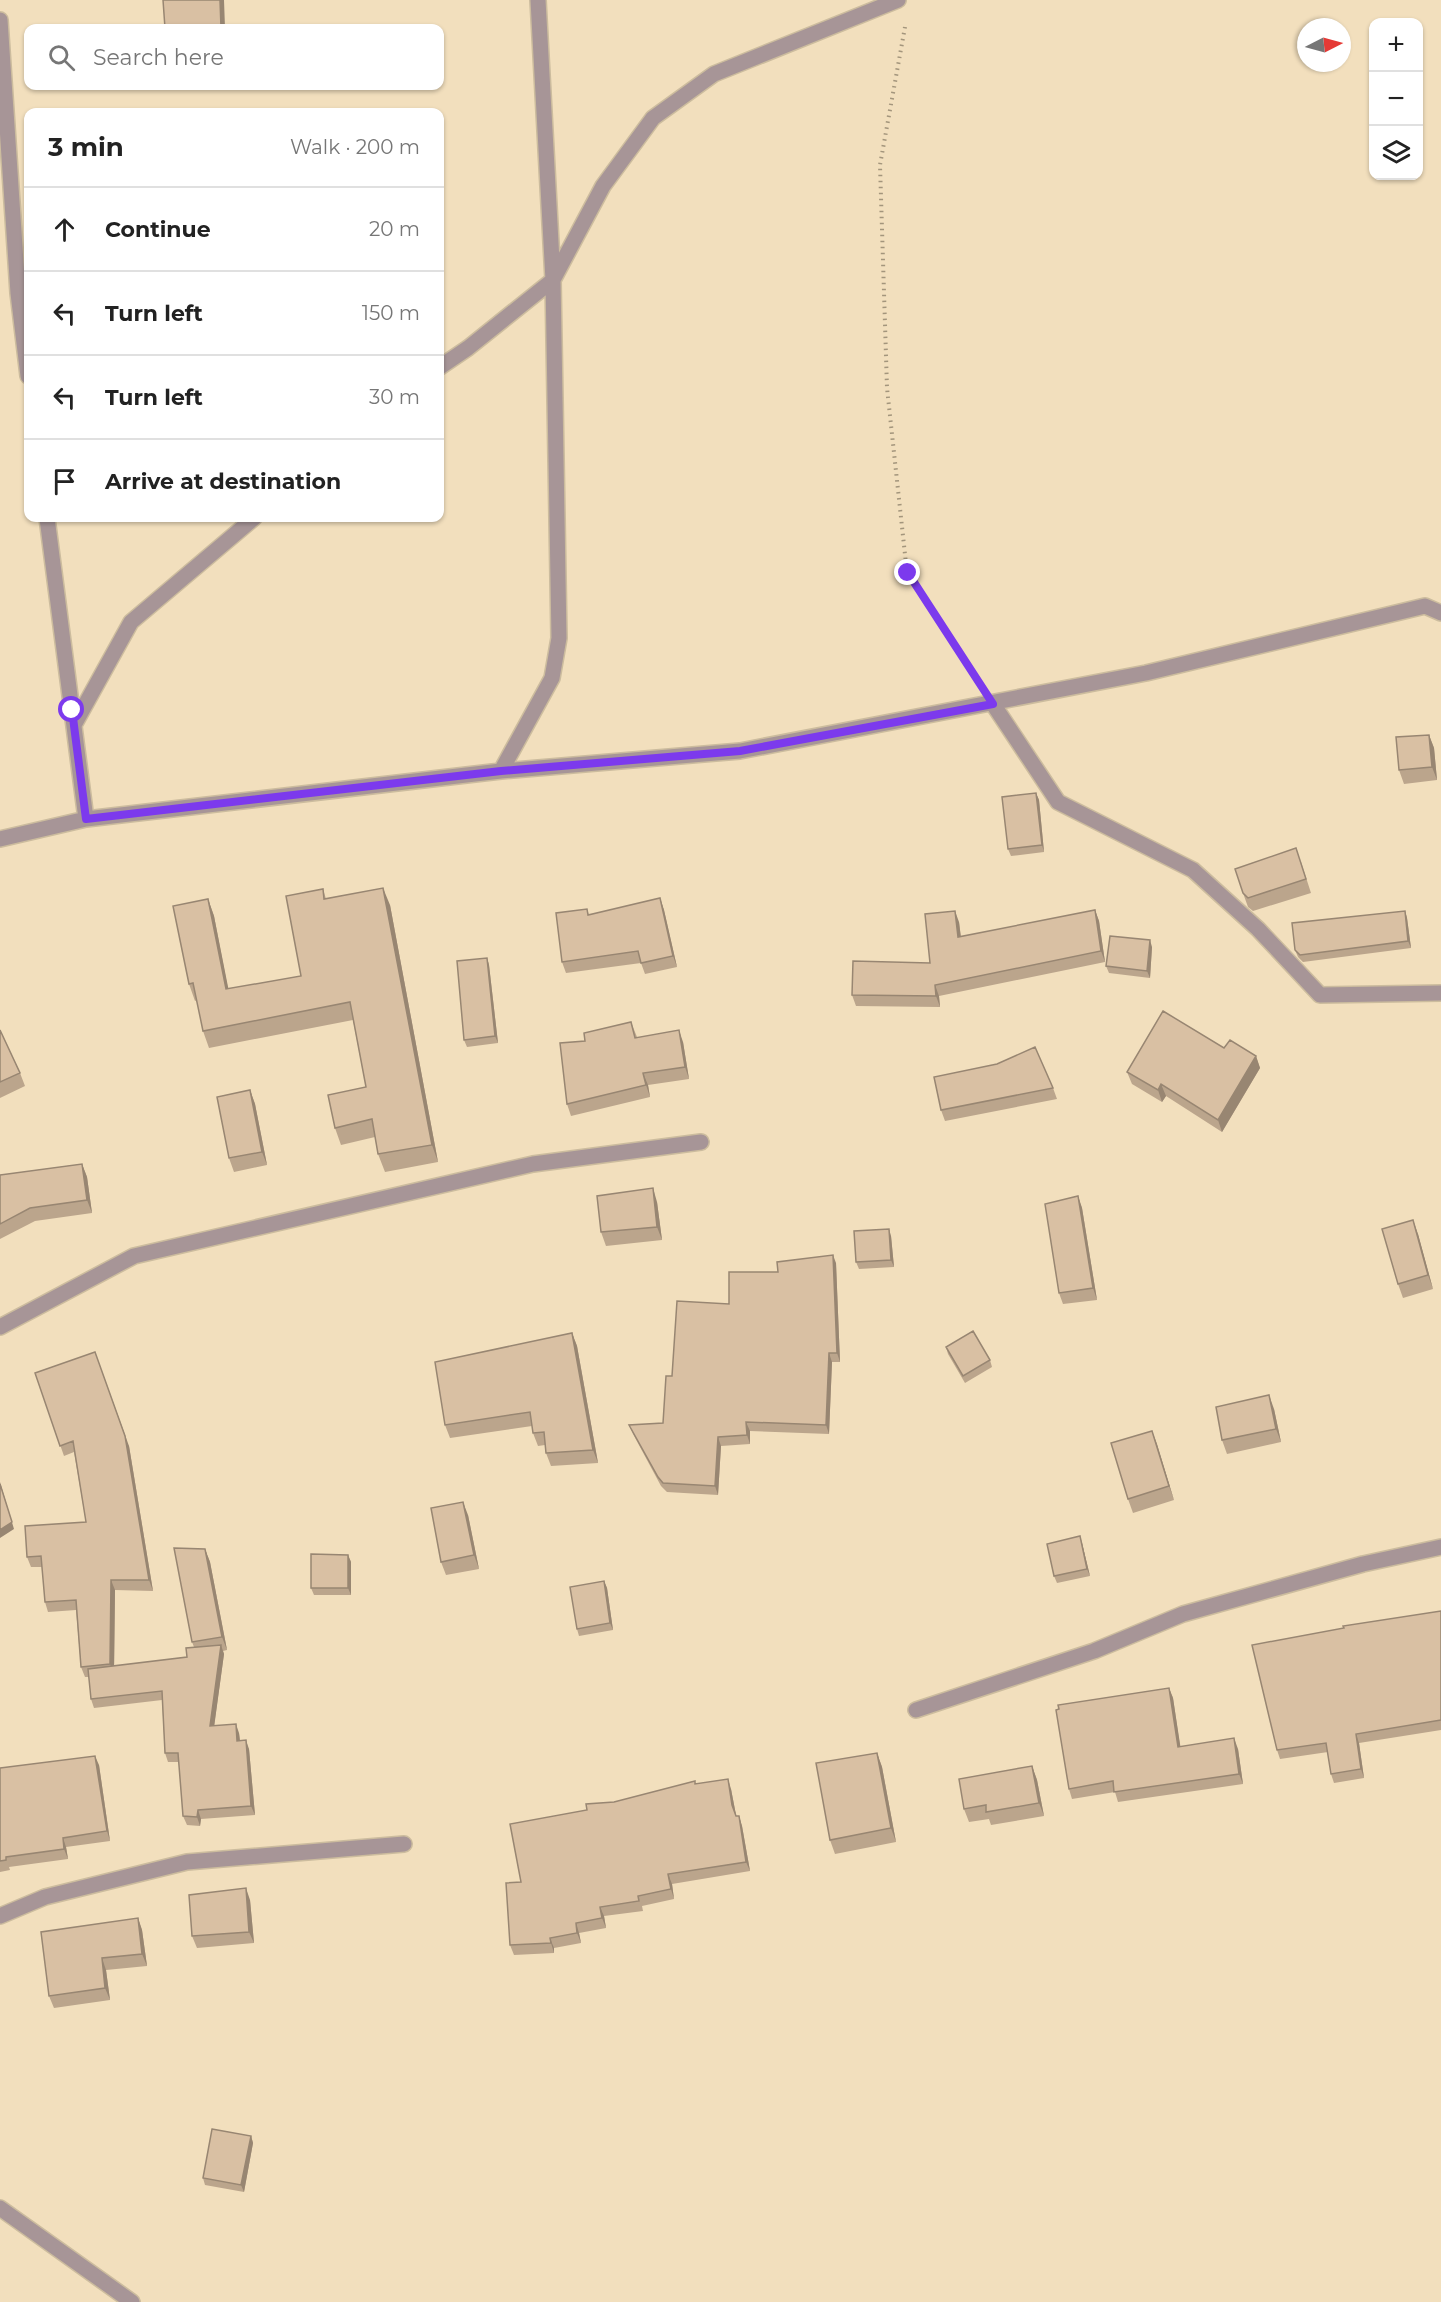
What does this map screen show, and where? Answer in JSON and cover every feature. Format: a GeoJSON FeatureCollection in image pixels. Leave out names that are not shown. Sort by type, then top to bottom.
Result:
{"type":"FeatureCollection","features":[{"type":"Feature","properties":{"kind":"street"},"geometry":{"type":"LineString","coordinates":[[501,771],[552,678],[559,638],[553,280],[538,0]]}},
{"type":"Feature","properties":{"kind":"street"},"geometry":{"type":"LineString","coordinates":[[444,364],[553,280],[603,186],[653,118],[714,74],[898,0]]}},
{"type":"Feature","properties":{"kind":"street"},"geometry":{"type":"LineString","coordinates":[[0,20],[18,293],[24,343]]}},
{"type":"Feature","properties":{"kind":"street"},"geometry":{"type":"LineString","coordinates":[[48,522],[86,819]]}},
{"type":"Feature","properties":{"kind":"street"},"geometry":{"type":"LineString","coordinates":[[74,725],[131,622],[249,522]]}},
{"type":"Feature","properties":{"kind":"street"},"geometry":{"type":"LineString","coordinates":[[0,839],[86,819],[501,771],[740,751],[1146,674],[1425,606],[1441,613]]}},
{"type":"Feature","properties":{"kind":"street"},"geometry":{"type":"LineString","coordinates":[[993,704],[1058,802],[1193,870],[1258,929],[1320,995],[1441,993]]}},
{"type":"Feature","properties":{"kind":"street"},"geometry":{"type":"LineString","coordinates":[[0,1327],[134,1256],[533,1164],[701,1142]]}},
{"type":"Feature","properties":{"kind":"street"},"geometry":{"type":"LineString","coordinates":[[916,1710],[1094,1651],[1183,1614],[1363,1564],[1441,1547]]}},
{"type":"Feature","properties":{"kind":"street"},"geometry":{"type":"LineString","coordinates":[[0,1916],[45,1897],[187,1862],[404,1844]]}},
{"type":"Feature","properties":{"kind":"street"},"geometry":{"type":"LineString","coordinates":[[0,2208],[132,2302]]}},
{"type":"Feature","properties":{"kind":"path"},"geometry":{"type":"LineString","coordinates":[[905,24],[880,165],[887,388],[908,573],[993,704]]}},
{"type":"Feature","properties":{"kind":"building"},"geometry":{"type":"Polygon","coordinates":[[[163,0],[220,0],[221,24],[165,24],[163,0]]]}},
{"type":"Feature","properties":{"kind":"building"},"geometry":{"type":"Polygon","coordinates":[[[1429,735],[1432,767],[1399,770],[1396,737],[1429,735]]]}},
{"type":"Feature","properties":{"kind":"building"},"geometry":{"type":"Polygon","coordinates":[[[1036,793],[1042,845],[1008,849],[1002,797],[1036,793]]]}},
{"type":"Feature","properties":{"kind":"building"},"geometry":{"type":"Polygon","coordinates":[[[1296,848],[1306,879],[1248,898],[1243,893],[1235,869],[1296,848]]]}},
{"type":"Feature","properties":{"kind":"building"},"geometry":{"type":"Polygon","coordinates":[[[383,888],[432,1145],[378,1154],[372,1119],[335,1128],[328,1095],[366,1087],[350,1002],[203,1031],[193,983],[189,984],[173,906],[208,899],[226,989],[301,976],[286,896],[323,889],[324,899],[383,888]]]}},
{"type":"Feature","properties":{"kind":"building"},"geometry":{"type":"Polygon","coordinates":[[[660,898],[673,956],[641,963],[638,951],[562,962],[556,913],[587,909],[588,915],[660,898]]]}},
{"type":"Feature","properties":{"kind":"building"},"geometry":{"type":"Polygon","coordinates":[[[1095,910],[1101,951],[935,985],[936,996],[852,995],[853,961],[930,963],[925,914],[955,911],[958,937],[1095,910]]]}},
{"type":"Feature","properties":{"kind":"building"},"geometry":{"type":"Polygon","coordinates":[[[1405,911],[1408,941],[1300,955],[1295,950],[1292,923],[1405,911]]]}},
{"type":"Feature","properties":{"kind":"building"},"geometry":{"type":"Polygon","coordinates":[[[1110,936],[1150,940],[1147,971],[1106,966],[1110,936]]]}},
{"type":"Feature","properties":{"kind":"building"},"geometry":{"type":"Polygon","coordinates":[[[487,958],[495,1036],[464,1040],[457,961],[487,958]]]}},
{"type":"Feature","properties":{"kind":"building"},"geometry":{"type":"Polygon","coordinates":[[[1163,1011],[1224,1048],[1230,1040],[1256,1056],[1218,1120],[1161,1084],[1158,1090],[1127,1072],[1163,1011]]]}},
{"type":"Feature","properties":{"kind":"building"},"geometry":{"type":"Polygon","coordinates":[[[631,1022],[635,1038],[679,1030],[685,1067],[643,1073],[646,1085],[567,1104],[560,1043],[585,1041],[584,1033],[631,1022]]]}},
{"type":"Feature","properties":{"kind":"building"},"geometry":{"type":"Polygon","coordinates":[[[0,1030],[20,1073],[0,1082],[0,1030]]]}},
{"type":"Feature","properties":{"kind":"building"},"geometry":{"type":"Polygon","coordinates":[[[1035,1047],[1053,1088],[941,1110],[934,1077],[997,1064],[1035,1047]]]}},
{"type":"Feature","properties":{"kind":"building"},"geometry":{"type":"Polygon","coordinates":[[[250,1090],[262,1152],[229,1158],[217,1097],[250,1090]]]}},
{"type":"Feature","properties":{"kind":"building"},"geometry":{"type":"Polygon","coordinates":[[[82,1164],[87,1200],[30,1208],[0,1224],[0,1175],[82,1164]]]}},
{"type":"Feature","properties":{"kind":"building"},"geometry":{"type":"Polygon","coordinates":[[[653,1188],[657,1227],[601,1232],[597,1196],[653,1188]]]}},
{"type":"Feature","properties":{"kind":"building"},"geometry":{"type":"Polygon","coordinates":[[[1078,1196],[1093,1288],[1059,1293],[1045,1204],[1078,1196]]]}},
{"type":"Feature","properties":{"kind":"building"},"geometry":{"type":"Polygon","coordinates":[[[1413,1220],[1428,1275],[1398,1284],[1382,1229],[1413,1220]]]}},
{"type":"Feature","properties":{"kind":"building"},"geometry":{"type":"Polygon","coordinates":[[[889,1229],[891,1260],[856,1262],[854,1231],[889,1229]]]}},
{"type":"Feature","properties":{"kind":"building"},"geometry":{"type":"Polygon","coordinates":[[[833,1255],[837,1353],[829,1353],[826,1425],[746,1422],[747,1435],[718,1437],[715,1486],[663,1483],[629,1425],[663,1423],[666,1376],[672,1376],[677,1301],[729,1304],[729,1272],[778,1272],[777,1262],[833,1255]]]}},
{"type":"Feature","properties":{"kind":"building"},"geometry":{"type":"Polygon","coordinates":[[[973,1331],[990,1360],[963,1376],[946,1347],[973,1331]]]}},
{"type":"Feature","properties":{"kind":"building"},"geometry":{"type":"Polygon","coordinates":[[[572,1333],[593,1450],[546,1453],[544,1432],[533,1433],[530,1412],[445,1425],[435,1362],[572,1333]]]}},
{"type":"Feature","properties":{"kind":"building"},"geometry":{"type":"Polygon","coordinates":[[[95,1352],[125,1436],[149,1580],[111,1580],[110,1664],[81,1667],[76,1600],[45,1602],[41,1556],[27,1557],[25,1526],[86,1522],[73,1441],[60,1446],[35,1373],[95,1352]]]}},
{"type":"Feature","properties":{"kind":"building"},"geometry":{"type":"Polygon","coordinates":[[[1269,1395],[1276,1429],[1222,1440],[1216,1407],[1269,1395]]]}},
{"type":"Feature","properties":{"kind":"building"},"geometry":{"type":"Polygon","coordinates":[[[1152,1431],[1169,1486],[1128,1499],[1111,1443],[1152,1431]]]}},
{"type":"Feature","properties":{"kind":"building"},"geometry":{"type":"Polygon","coordinates":[[[0,1484],[12,1522],[0,1530],[0,1484]]]}},
{"type":"Feature","properties":{"kind":"building"},"geometry":{"type":"Polygon","coordinates":[[[463,1502],[474,1555],[441,1562],[431,1508],[463,1502]]]}},
{"type":"Feature","properties":{"kind":"building"},"geometry":{"type":"Polygon","coordinates":[[[1080,1536],[1087,1569],[1054,1576],[1047,1544],[1080,1536]]]}},
{"type":"Feature","properties":{"kind":"building"},"geometry":{"type":"Polygon","coordinates":[[[174,1548],[205,1549],[222,1637],[192,1642],[174,1548]]]}},
{"type":"Feature","properties":{"kind":"building"},"geometry":{"type":"Polygon","coordinates":[[[311,1554],[348,1555],[348,1588],[311,1588],[311,1554]]]}},
{"type":"Feature","properties":{"kind":"building"},"geometry":{"type":"Polygon","coordinates":[[[604,1581],[610,1623],[577,1629],[570,1587],[604,1581]]]}},
{"type":"Feature","properties":{"kind":"building"},"geometry":{"type":"Polygon","coordinates":[[[1441,1611],[1441,1720],[1356,1734],[1361,1769],[1331,1774],[1326,1743],[1277,1750],[1252,1645],[1344,1628],[1343,1626],[1441,1611]]]}},
{"type":"Feature","properties":{"kind":"building"},"geometry":{"type":"Polygon","coordinates":[[[221,1645],[210,1726],[236,1724],[237,1741],[246,1740],[251,1806],[198,1810],[197,1817],[183,1816],[178,1753],[165,1753],[162,1691],[91,1699],[88,1669],[187,1657],[186,1648],[221,1645]]]}},
{"type":"Feature","properties":{"kind":"building"},"geometry":{"type":"Polygon","coordinates":[[[1169,1688],[1178,1747],[1234,1738],[1239,1774],[1114,1792],[1113,1781],[1069,1789],[1056,1710],[1059,1709],[1058,1705],[1169,1688]]]}},
{"type":"Feature","properties":{"kind":"building"},"geometry":{"type":"Polygon","coordinates":[[[877,1753],[891,1828],[830,1840],[816,1763],[877,1753]]]}},
{"type":"Feature","properties":{"kind":"building"},"geometry":{"type":"Polygon","coordinates":[[[95,1756],[107,1831],[63,1838],[64,1849],[6,1857],[6,1860],[0,1861],[0,1768],[95,1756]]]}},
{"type":"Feature","properties":{"kind":"building"},"geometry":{"type":"Polygon","coordinates":[[[1032,1766],[1039,1803],[986,1812],[986,1805],[964,1809],[959,1779],[1032,1766]]]}},
{"type":"Feature","properties":{"kind":"building"},"geometry":{"type":"Polygon","coordinates":[[[728,1779],[732,1805],[736,1816],[739,1816],[746,1862],[668,1874],[671,1889],[638,1896],[639,1901],[600,1907],[602,1918],[576,1923],[577,1933],[550,1938],[551,1943],[510,1945],[506,1883],[521,1882],[510,1824],[587,1810],[586,1804],[614,1802],[695,1781],[695,1784],[728,1779]]]}},
{"type":"Feature","properties":{"kind":"building"},"geometry":{"type":"Polygon","coordinates":[[[246,1888],[249,1932],[192,1936],[189,1895],[246,1888]]]}},
{"type":"Feature","properties":{"kind":"building"},"geometry":{"type":"Polygon","coordinates":[[[138,1918],[142,1954],[102,1958],[105,1988],[49,1996],[41,1932],[138,1918]]]}},
{"type":"Feature","properties":{"kind":"building"},"geometry":{"type":"Polygon","coordinates":[[[212,2129],[251,2136],[241,2185],[203,2178],[212,2129]]]}},
{"type":"Feature","properties":{"kind":"route"},"geometry":{"type":"LineString","coordinates":[[72,710],[86,819],[501,771],[740,751],[993,704],[908,573]]}}]}
